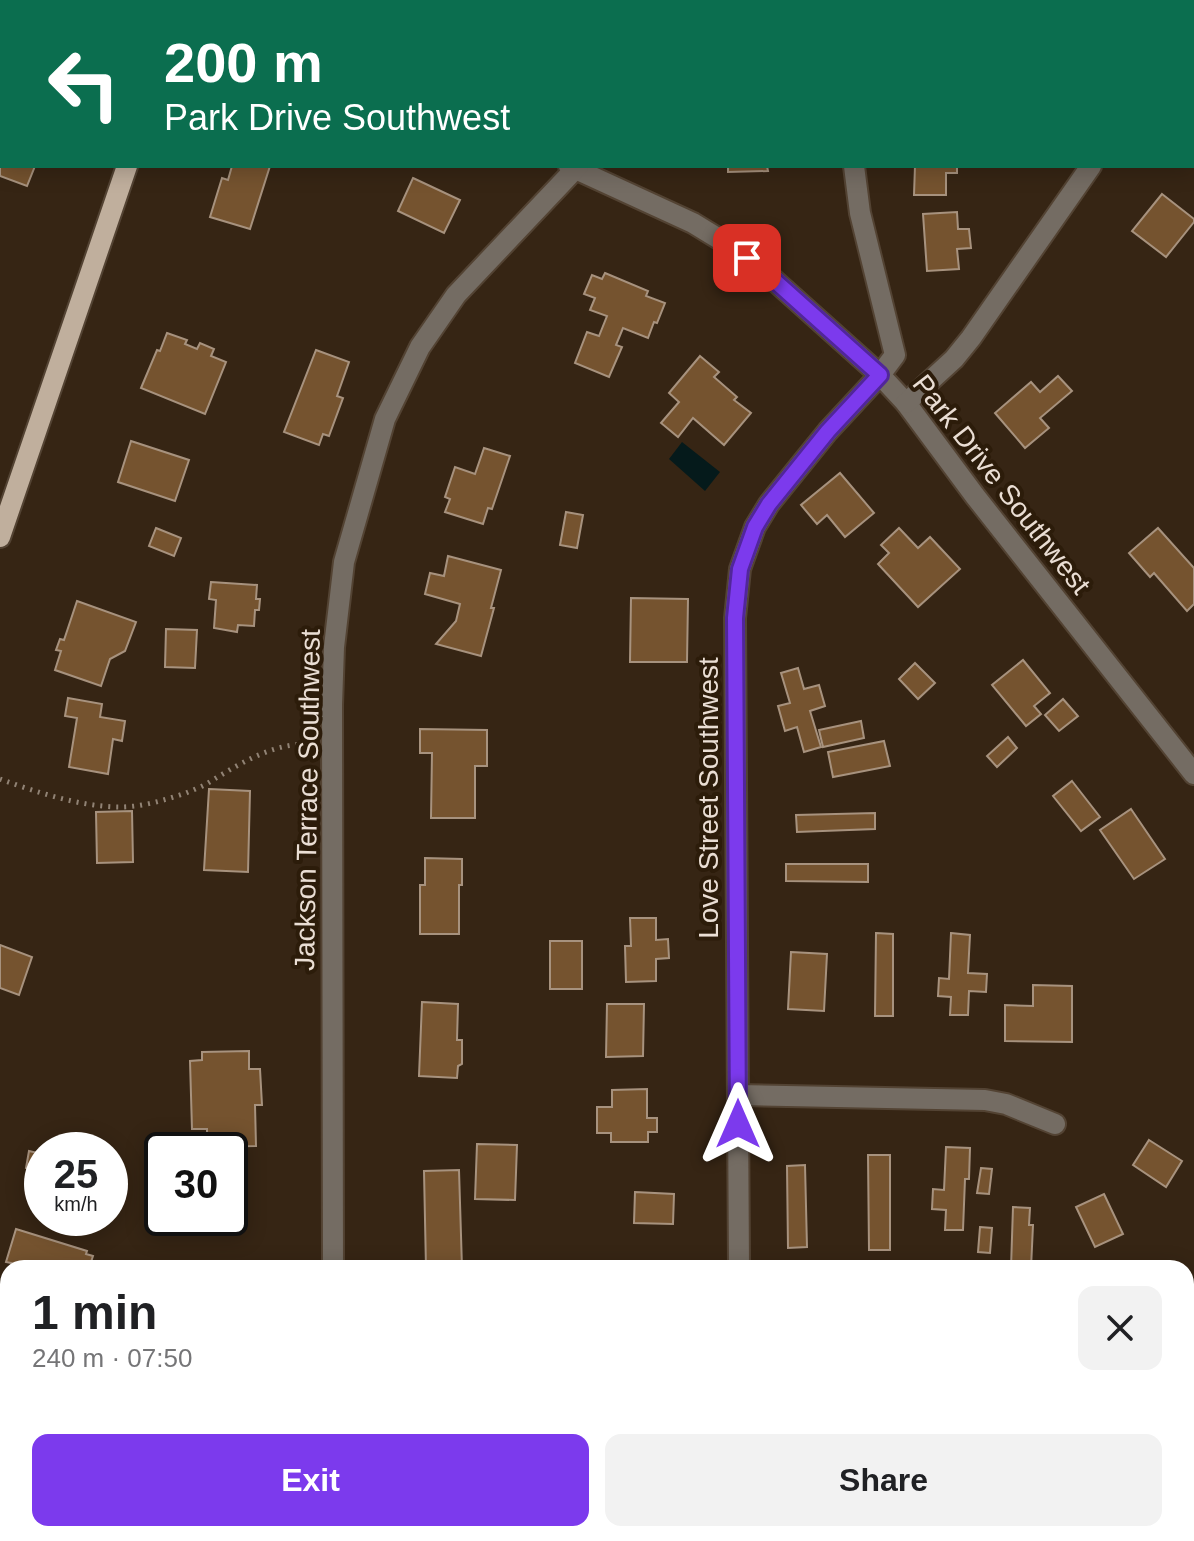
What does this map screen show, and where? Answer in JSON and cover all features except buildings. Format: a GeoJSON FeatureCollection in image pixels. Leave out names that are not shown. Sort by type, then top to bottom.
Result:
{"type":"FeatureCollection","features":[{"type":"Feature","properties":{"kind":"main road"},"geometry":{"type":"LineString","coordinates":[[0,537],[126,168]]}},
{"type":"Feature","properties":{"kind":"street","name":"Jackson Terrace Southwest"},"geometry":{"type":"LineString","coordinates":[[333,1260],[332,744],[334,647],[344,562],[385,419],[420,347],[456,295],[573,168]]}},
{"type":"Feature","properties":{"kind":"street","name":"Park Drive Southwest"},"geometry":{"type":"LineString","coordinates":[[576,168],[693,223],[729,245],[765,272],[880,375],[906,403],[975,496],[1194,774]]}},
{"type":"Feature","properties":{"kind":"street"},"geometry":{"type":"LineString","coordinates":[[854,168],[860,213],[895,355],[880,375]]}},
{"type":"Feature","properties":{"kind":"street"},"geometry":{"type":"LineString","coordinates":[[906,403],[954,359],[971,338],[1090,168]]}},
{"type":"Feature","properties":{"kind":"street","name":"Love Street Southwest"},"geometry":{"type":"LineString","coordinates":[[739,1260],[735,618],[740,569],[755,527],[769,504],[828,431],[880,375]]}},
{"type":"Feature","properties":{"kind":"street"},"geometry":{"type":"LineString","coordinates":[[738,1095],[985,1100],[1006,1104],[1055,1124]]}},
{"type":"Feature","properties":{"kind":"path"},"geometry":{"type":"LineString","coordinates":[[0,779],[32,791],[120,807],[165,800],[206,785],[242,762],[275,749],[304,744],[332,744]]}},
{"type":"Feature","properties":{"kind":"water"},"geometry":{"type":"Polygon","coordinates":[[[682,442],[720,472],[705,491],[669,459],[682,442]]]}},
{"type":"Feature","properties":{"kind":"route"},"geometry":{"type":"LineString","coordinates":[[738,1124],[735,618],[740,569],[755,527],[769,504],[828,431],[880,375],[747,258]]}}]}
